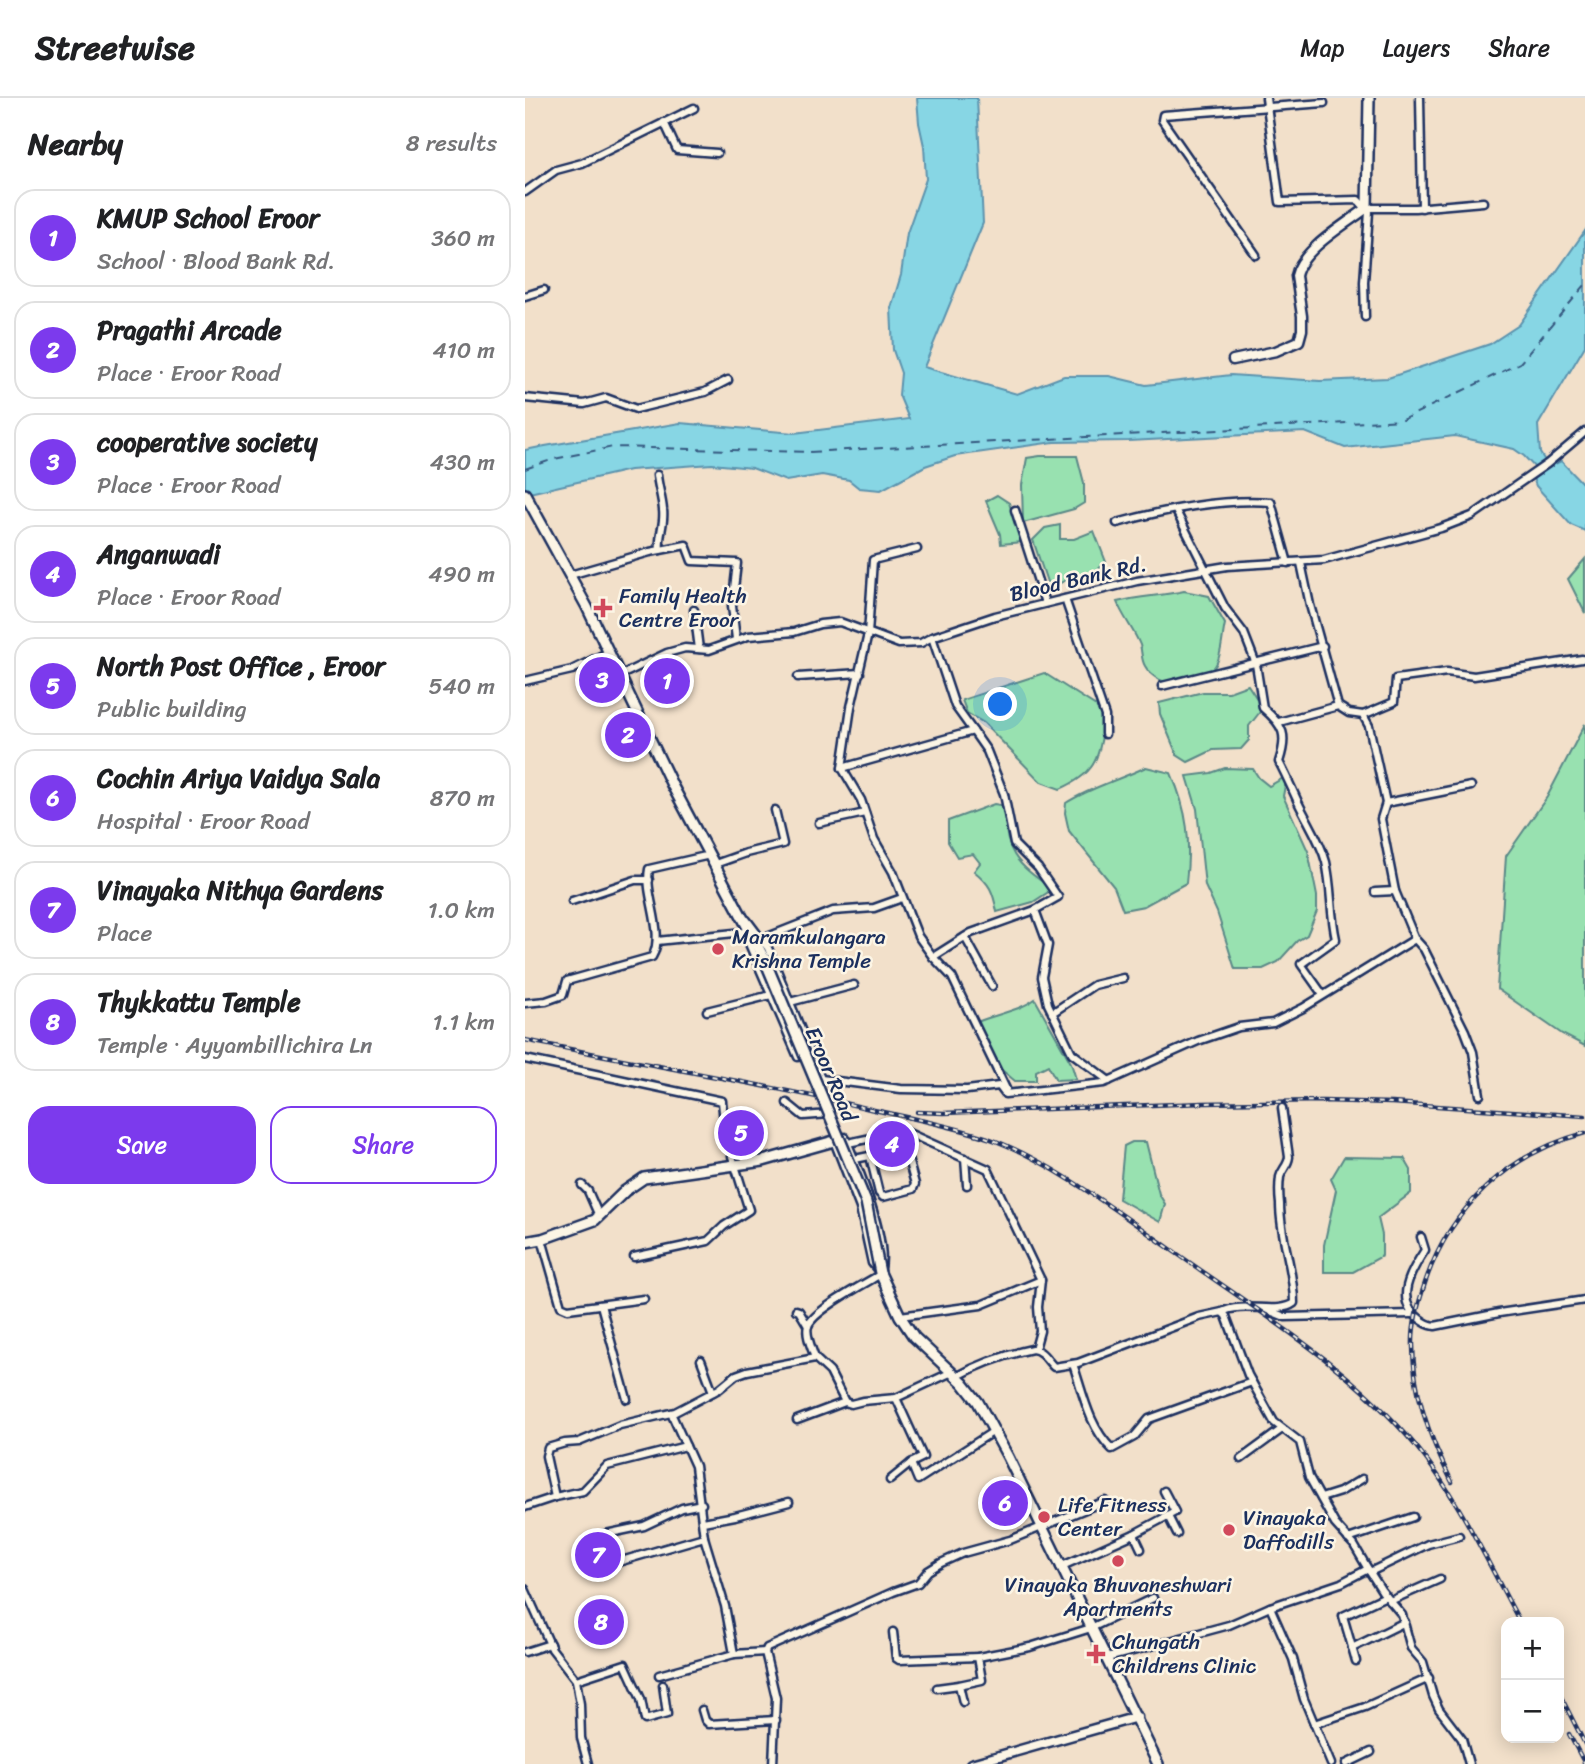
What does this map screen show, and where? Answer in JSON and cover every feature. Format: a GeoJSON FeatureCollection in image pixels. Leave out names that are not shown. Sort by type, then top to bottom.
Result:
{"type":"FeatureCollection","features":[{"type":"Feature","properties":{"kind":"main road"},"geometry":{"type":"LineString","coordinates":[[1367,208],[1369,98]]}},
{"type":"Feature","properties":{"kind":"main road","name":"Eroor Road"},"geometry":{"type":"LineString","coordinates":[[527,498],[610,652],[672,786],[764,958],[866,1202],[881,1273],[900,1316],[914,1337],[954,1374],[978,1402],[1137,1717],[1158,1764]]}},
{"type":"Feature","properties":{"kind":"main road"},"geometry":{"type":"LineString","coordinates":[[525,1242],[543,1239],[580,1226],[599,1216],[625,1191],[644,1178],[763,1161],[834,1141]]}},
{"type":"Feature","properties":{"kind":"street"},"geometry":{"type":"LineString","coordinates":[[1266,98],[1280,202],[1358,200],[1367,208],[1365,317]]}},
{"type":"Feature","properties":{"kind":"street"},"geometry":{"type":"LineString","coordinates":[[1420,98],[1422,208]]}},
{"type":"Feature","properties":{"kind":"street"},"geometry":{"type":"LineString","coordinates":[[1256,254],[1162,120],[1163,115],[1324,103]]}},
{"type":"Feature","properties":{"kind":"street"},"geometry":{"type":"LineString","coordinates":[[525,192],[556,170],[582,163],[694,108]]}},
{"type":"Feature","properties":{"kind":"street"},"geometry":{"type":"LineString","coordinates":[[664,122],[677,150],[717,153]]}},
{"type":"Feature","properties":{"kind":"street"},"geometry":{"type":"LineString","coordinates":[[1233,360],[1276,351],[1299,341],[1302,323],[1296,276],[1298,267],[1312,250],[1367,208],[1422,208],[1483,202]]}},
{"type":"Feature","properties":{"kind":"street"},"geometry":{"type":"LineString","coordinates":[[525,296],[544,290]]}},
{"type":"Feature","properties":{"kind":"street"},"geometry":{"type":"LineString","coordinates":[[525,398],[584,404],[606,398],[636,410],[705,391],[728,380]]}},
{"type":"Feature","properties":{"kind":"street","name":"Blood Bank Rd."},"geometry":{"type":"LineString","coordinates":[[621,675],[667,653],[685,648],[709,650],[736,639],[794,632],[840,622],[899,644],[921,643],[932,637],[1045,603],[1137,581],[1206,569],[1324,560],[1461,521],[1540,469],[1585,432]]}},
{"type":"Feature","properties":{"kind":"street"},"geometry":{"type":"LineString","coordinates":[[657,475],[663,508],[660,550]]}},
{"type":"Feature","properties":{"kind":"street"},"geometry":{"type":"LineString","coordinates":[[1117,523],[1151,513],[1241,500],[1271,502],[1288,563]]}},
{"type":"Feature","properties":{"kind":"street"},"geometry":{"type":"LineString","coordinates":[[1015,510],[1045,603]]}},
{"type":"Feature","properties":{"kind":"street"},"geometry":{"type":"LineString","coordinates":[[1176,511],[1225,608],[1244,633],[1256,664],[1263,708],[1279,722],[1285,744],[1279,762],[1316,833],[1325,859],[1332,889],[1331,917],[1336,939],[1301,964],[1323,995]]}},
{"type":"Feature","properties":{"kind":"street"},"geometry":{"type":"LineString","coordinates":[[570,576],[686,545],[692,561],[737,563],[732,606],[736,639]]}},
{"type":"Feature","properties":{"kind":"street"},"geometry":{"type":"LineString","coordinates":[[917,549],[873,560],[868,634],[851,707],[842,768],[865,813],[874,839],[893,872],[918,936],[952,977],[1009,1094]]}},
{"type":"Feature","properties":{"kind":"street"},"geometry":{"type":"LineString","coordinates":[[1301,563],[1338,706],[1349,713],[1363,715],[1394,702],[1396,679],[1447,673],[1474,676],[1582,659]]}},
{"type":"Feature","properties":{"kind":"street"},"geometry":{"type":"LineString","coordinates":[[1065,599],[1105,716],[1105,734]]}},
{"type":"Feature","properties":{"kind":"street"},"geometry":{"type":"LineString","coordinates":[[694,610],[699,649]]}},
{"type":"Feature","properties":{"kind":"street"},"geometry":{"type":"LineString","coordinates":[[932,637],[955,706],[987,751],[1004,794],[1014,844],[1038,868],[1058,897],[1035,910],[1005,919],[965,937],[933,957]]}},
{"type":"Feature","properties":{"kind":"street"},"geometry":{"type":"LineString","coordinates":[[1162,686],[1323,646]]}},
{"type":"Feature","properties":{"kind":"street"},"geometry":{"type":"LineString","coordinates":[[525,681],[572,670],[610,652]]}},
{"type":"Feature","properties":{"kind":"street"},"geometry":{"type":"LineString","coordinates":[[798,677],[860,673]]}},
{"type":"Feature","properties":{"kind":"street"},"geometry":{"type":"LineString","coordinates":[[1279,722],[1338,706]]}},
{"type":"Feature","properties":{"kind":"street"},"geometry":{"type":"LineString","coordinates":[[1363,715],[1369,726],[1386,803],[1381,819],[1395,891],[1415,939],[1424,949],[1465,1031],[1473,1052],[1480,1095]]}},
{"type":"Feature","properties":{"kind":"street"},"geometry":{"type":"LineString","coordinates":[[842,768],[973,731]]}},
{"type":"Feature","properties":{"kind":"street"},"geometry":{"type":"LineString","coordinates":[[1386,803],[1471,786]]}},
{"type":"Feature","properties":{"kind":"street"},"geometry":{"type":"LineString","coordinates":[[525,1003],[563,996],[567,981],[652,957],[657,941],[649,869],[783,844],[775,810]]}},
{"type":"Feature","properties":{"kind":"street"},"geometry":{"type":"LineString","coordinates":[[819,823],[865,813]]}},
{"type":"Feature","properties":{"kind":"street"},"geometry":{"type":"LineString","coordinates":[[572,901],[635,880],[649,880]]}},
{"type":"Feature","properties":{"kind":"street"},"geometry":{"type":"LineString","coordinates":[[1375,892],[1395,891]]}},
{"type":"Feature","properties":{"kind":"street"},"geometry":{"type":"LineString","coordinates":[[762,939],[833,911],[874,908],[902,898]]}},
{"type":"Feature","properties":{"kind":"street"},"geometry":{"type":"LineString","coordinates":[[1035,910],[1048,945],[1042,977],[1052,1013],[1072,1053],[1109,1081]]}},
{"type":"Feature","properties":{"kind":"street"},"geometry":{"type":"LineString","coordinates":[[741,912],[762,939],[821,1079],[931,1090],[967,1090],[999,1086],[1005,1094],[1109,1081],[1198,1041],[1239,1027],[1273,1023],[1303,1008],[1415,939]]}},
{"type":"Feature","properties":{"kind":"street"},"geometry":{"type":"LineString","coordinates":[[657,941],[744,932],[798,1057],[810,1052]]}},
{"type":"Feature","properties":{"kind":"street"},"geometry":{"type":"LineString","coordinates":[[965,937],[992,986]]}},
{"type":"Feature","properties":{"kind":"street"},"geometry":{"type":"LineString","coordinates":[[1052,1013],[1094,985],[1123,978]]}},
{"type":"Feature","properties":{"kind":"street"},"geometry":{"type":"LineString","coordinates":[[790,1002],[854,985]]}},
{"type":"Feature","properties":{"kind":"street"},"geometry":{"type":"LineString","coordinates":[[707,1011],[771,995]]}},
{"type":"Feature","properties":{"kind":"street"},"geometry":{"type":"LineString","coordinates":[[525,1059],[722,1101],[725,1134],[749,1210],[708,1241],[634,1257]]}},
{"type":"Feature","properties":{"kind":"street"},"geometry":{"type":"LineString","coordinates":[[787,1103],[803,1116],[829,1114]]}},
{"type":"Feature","properties":{"kind":"street"},"geometry":{"type":"LineString","coordinates":[[796,1310],[808,1326],[815,1358],[830,1372],[845,1402],[851,1405],[863,1401],[896,1398],[1005,1354],[1035,1349],[1046,1356],[1054,1367],[1073,1364],[1199,1317],[1233,1308],[1285,1307],[1294,1303],[1294,1279],[1282,1237],[1279,1203],[1280,1175],[1288,1164],[1289,1157],[1282,1108]]}},
{"type":"Feature","properties":{"kind":"street"},"geometry":{"type":"LineString","coordinates":[[881,1273],[872,1263],[860,1208],[834,1141],[904,1131],[988,1169],[1041,1280],[1038,1307],[1040,1331],[1035,1349]]}},
{"type":"Feature","properties":{"kind":"street"},"geometry":{"type":"LineString","coordinates":[[808,1326],[837,1300],[881,1273],[883,1264],[865,1185],[847,1140]]}},
{"type":"Feature","properties":{"kind":"street"},"geometry":{"type":"LineString","coordinates":[[855,1160],[870,1156],[903,1149],[915,1184],[913,1189],[883,1197],[879,1193],[870,1156]]}},
{"type":"Feature","properties":{"kind":"street"},"geometry":{"type":"LineString","coordinates":[[965,1158],[967,1185]]}},
{"type":"Feature","properties":{"kind":"street"},"geometry":{"type":"LineString","coordinates":[[582,1185],[588,1191],[599,1216]]}},
{"type":"Feature","properties":{"kind":"street"},"geometry":{"type":"LineString","coordinates":[[1421,1237],[1425,1250],[1416,1264],[1405,1294],[1412,1314],[1428,1325],[1585,1300]]}},
{"type":"Feature","properties":{"kind":"street"},"geometry":{"type":"LineString","coordinates":[[543,1239],[561,1307],[568,1309],[644,1299]]}},
{"type":"Feature","properties":{"kind":"street"},"geometry":{"type":"LineString","coordinates":[[900,1316],[981,1305],[1041,1280]]}},
{"type":"Feature","properties":{"kind":"street"},"geometry":{"type":"LineString","coordinates":[[600,1305],[627,1399]]}},
{"type":"Feature","properties":{"kind":"street"},"geometry":{"type":"LineString","coordinates":[[1262,1307],[1285,1317],[1412,1314]]}},
{"type":"Feature","properties":{"kind":"street"},"geometry":{"type":"LineString","coordinates":[[1222,1312],[1226,1316],[1252,1382],[1274,1422],[1300,1442],[1309,1477],[1335,1524],[1402,1615],[1411,1648],[1423,1662],[1433,1696],[1440,1709],[1462,1739],[1469,1764]]}},
{"type":"Feature","properties":{"kind":"street"},"geometry":{"type":"LineString","coordinates":[[555,1497],[546,1456],[548,1448],[579,1442],[620,1424],[671,1413],[747,1371],[815,1358]]}},
{"type":"Feature","properties":{"kind":"street"},"geometry":{"type":"LineString","coordinates":[[701,1360],[713,1392]]}},
{"type":"Feature","properties":{"kind":"street"},"geometry":{"type":"LineString","coordinates":[[1073,1364],[1094,1424],[1112,1449],[1134,1437],[1149,1419],[1252,1382]]}},
{"type":"Feature","properties":{"kind":"street"},"geometry":{"type":"LineString","coordinates":[[890,1480],[923,1457],[896,1398]]}},
{"type":"Feature","properties":{"kind":"street"},"geometry":{"type":"LineString","coordinates":[[797,1420],[845,1402]]}},
{"type":"Feature","properties":{"kind":"street"},"geometry":{"type":"LineString","coordinates":[[671,1413],[695,1466],[702,1504],[704,1537],[725,1606],[734,1654]]}},
{"type":"Feature","properties":{"kind":"street"},"geometry":{"type":"LineString","coordinates":[[1241,1459],[1282,1429]]}},
{"type":"Feature","properties":{"kind":"street"},"geometry":{"type":"LineString","coordinates":[[911,1463],[918,1480],[994,1431]]}},
{"type":"Feature","properties":{"kind":"street"},"geometry":{"type":"LineString","coordinates":[[525,1507],[583,1491],[607,1466],[686,1446]]}},
{"type":"Feature","properties":{"kind":"street"},"geometry":{"type":"LineString","coordinates":[[1321,1499],[1340,1492],[1361,1479]]}},
{"type":"Feature","properties":{"kind":"street"},"geometry":{"type":"LineString","coordinates":[[1060,1567],[1134,1534],[1175,1512],[1164,1491]]}},
{"type":"Feature","properties":{"kind":"street"},"geometry":{"type":"LineString","coordinates":[[765,1652],[767,1648],[918,1583],[941,1563],[963,1553],[1010,1540],[1105,1501]]}},
{"type":"Feature","properties":{"kind":"street"},"geometry":{"type":"LineString","coordinates":[[703,1522],[735,1517],[789,1502]]}},
{"type":"Feature","properties":{"kind":"street"},"geometry":{"type":"LineString","coordinates":[[601,1535],[644,1526],[682,1508],[702,1504]]}},
{"type":"Feature","properties":{"kind":"street"},"geometry":{"type":"LineString","coordinates":[[1168,1516],[1177,1534]]}},
{"type":"Feature","properties":{"kind":"street"},"geometry":{"type":"LineString","coordinates":[[1348,1539],[1413,1517]]}},
{"type":"Feature","properties":{"kind":"street"},"geometry":{"type":"LineString","coordinates":[[1134,1534],[1141,1549]]}},
{"type":"Feature","properties":{"kind":"street"},"geometry":{"type":"LineString","coordinates":[[1107,1658],[1229,1625],[1341,1583],[1428,1544],[1459,1536]]}},
{"type":"Feature","properties":{"kind":"street"},"geometry":{"type":"LineString","coordinates":[[618,1562],[704,1537]]}},
{"type":"Feature","properties":{"kind":"street"},"geometry":{"type":"LineString","coordinates":[[1356,1661],[1343,1616],[1440,1579]]}},
{"type":"Feature","properties":{"kind":"street"},"geometry":{"type":"LineString","coordinates":[[525,1589],[550,1644],[576,1680],[582,1738],[588,1764]]}},
{"type":"Feature","properties":{"kind":"street"},"geometry":{"type":"LineString","coordinates":[[893,1632],[899,1660],[978,1657],[1030,1647],[1091,1628],[1153,1598]]}},
{"type":"Feature","properties":{"kind":"street"},"geometry":{"type":"LineString","coordinates":[[1270,1608],[1293,1659],[1304,1699],[1331,1764]]}},
{"type":"Feature","properties":{"kind":"street"},"geometry":{"type":"LineString","coordinates":[[1352,1648],[1405,1622]]}},
{"type":"Feature","properties":{"kind":"street"},"geometry":{"type":"LineString","coordinates":[[525,1652],[550,1644]]}},
{"type":"Feature","properties":{"kind":"street"},"geometry":{"type":"LineString","coordinates":[[659,1675],[734,1654],[765,1652]]}},
{"type":"Feature","properties":{"kind":"street"},"geometry":{"type":"LineString","coordinates":[[765,1652],[772,1676],[776,1720],[773,1764]]}},
{"type":"Feature","properties":{"kind":"street"},"geometry":{"type":"LineString","coordinates":[[937,1688],[982,1679],[978,1657]]}},
{"type":"Feature","properties":{"kind":"street"},"geometry":{"type":"LineString","coordinates":[[576,1680],[625,1664],[641,1699],[645,1720],[667,1714],[663,1685]]}},
{"type":"Feature","properties":{"kind":"street"},"geometry":{"type":"LineString","coordinates":[[1314,1724],[1365,1707],[1429,1678]]}},
{"type":"Feature","properties":{"kind":"street"},"geometry":{"type":"LineString","coordinates":[[959,1685],[963,1702]]}},
{"type":"Feature","properties":{"kind":"street"},"geometry":{"type":"LineString","coordinates":[[702,1710],[709,1724],[776,1720]]}},
{"type":"Feature","properties":{"kind":"street"},"geometry":{"type":"LineString","coordinates":[[971,1764],[996,1760],[1137,1717]]}},
{"type":"Feature","properties":{"kind":"street"},"geometry":{"type":"LineString","coordinates":[[1346,1764],[1371,1752]]}},
{"type":"Feature","properties":{"kind":"green space"},"geometry":{"type":"Polygon","coordinates":[[[1077,456],[1084,483],[1084,503],[1074,509],[1023,523],[1022,485],[1027,458],[1077,456]]]}},
{"type":"Feature","properties":{"kind":"green space"},"geometry":{"type":"Polygon","coordinates":[[[997,495],[1009,503],[1022,542],[1001,544],[1000,534],[986,501],[997,495]]]}},
{"type":"Feature","properties":{"kind":"green space"},"geometry":{"type":"Polygon","coordinates":[[[1060,525],[1060,539],[1074,539],[1094,531],[1106,562],[1093,574],[1071,578],[1049,588],[1033,540],[1045,528],[1060,525]]]}},
{"type":"Feature","properties":{"kind":"green space"},"geometry":{"type":"Polygon","coordinates":[[[1585,559],[1585,613],[1568,579],[1585,559]]]}},
{"type":"Feature","properties":{"kind":"green space"},"geometry":{"type":"Polygon","coordinates":[[[1184,591],[1209,596],[1225,624],[1215,666],[1199,679],[1179,684],[1169,683],[1159,680],[1145,666],[1140,645],[1117,602],[1184,591]]]}},
{"type":"Feature","properties":{"kind":"green space"},"geometry":{"type":"Polygon","coordinates":[[[1044,673],[1096,706],[1105,720],[1098,754],[1089,770],[1073,783],[1060,789],[1041,782],[984,723],[967,713],[962,700],[1044,673]]]}},
{"type":"Feature","properties":{"kind":"green space"},"geometry":{"type":"Polygon","coordinates":[[[1248,685],[1263,708],[1249,726],[1249,740],[1241,749],[1213,750],[1188,762],[1177,755],[1160,714],[1159,703],[1203,692],[1229,692],[1248,685]]]}},
{"type":"Feature","properties":{"kind":"green space"},"geometry":{"type":"Polygon","coordinates":[[[1585,724],[1585,1046],[1562,1034],[1497,989],[1506,856],[1547,797],[1585,724]]]}},
{"type":"Feature","properties":{"kind":"green space"},"geometry":{"type":"Polygon","coordinates":[[[1146,767],[1171,773],[1177,787],[1187,827],[1186,883],[1144,906],[1123,910],[1114,887],[1069,831],[1066,803],[1085,792],[1146,767]]]}},
{"type":"Feature","properties":{"kind":"green space"},"geometry":{"type":"Polygon","coordinates":[[[1225,768],[1253,769],[1269,786],[1287,776],[1283,796],[1308,851],[1317,896],[1317,911],[1307,935],[1297,941],[1278,962],[1263,969],[1235,969],[1217,912],[1205,886],[1197,809],[1187,776],[1225,768]]]}},
{"type":"Feature","properties":{"kind":"green space"},"geometry":{"type":"Polygon","coordinates":[[[994,804],[1006,806],[1007,835],[1021,864],[1053,889],[1033,902],[997,912],[990,888],[974,871],[980,863],[973,854],[957,857],[948,842],[948,821],[994,804]]]}},
{"type":"Feature","properties":{"kind":"green space"},"geometry":{"type":"Polygon","coordinates":[[[1035,999],[1071,1063],[1076,1079],[1056,1080],[1048,1065],[1036,1071],[1036,1081],[1015,1081],[997,1066],[977,1022],[1035,999]]]}},
{"type":"Feature","properties":{"kind":"green space"},"geometry":{"type":"Polygon","coordinates":[[[1132,1142],[1146,1142],[1159,1194],[1165,1204],[1160,1222],[1119,1199],[1124,1146],[1132,1142]]]}},
{"type":"Feature","properties":{"kind":"green space"},"geometry":{"type":"Polygon","coordinates":[[[1344,1157],[1404,1158],[1411,1170],[1411,1193],[1378,1218],[1382,1235],[1382,1256],[1353,1272],[1324,1272],[1324,1245],[1336,1190],[1331,1179],[1344,1157]]]}},
{"type":"Feature","properties":{"kind":"water"},"geometry":{"type":"Polygon","coordinates":[[[917,98],[977,98],[983,223],[924,367],[1017,394],[1064,376],[1109,376],[1146,385],[1231,375],[1320,381],[1388,378],[1490,344],[1519,325],[1585,231],[1585,346],[1538,425],[1540,453],[1549,467],[1561,461],[1585,486],[1585,531],[1571,525],[1536,486],[1533,478],[1540,473],[1524,456],[1514,449],[1455,436],[1345,448],[1305,432],[1054,442],[955,456],[925,466],[881,490],[859,488],[849,480],[822,475],[786,481],[752,468],[712,464],[630,470],[525,494],[525,450],[545,446],[680,423],[794,433],[909,419],[899,395],[901,373],[893,350],[891,308],[901,275],[907,233],[926,179],[917,98]]]}},
{"type":"Feature","properties":{"kind":"ferry route"},"geometry":{"type":"LineString","coordinates":[[525,469],[554,459],[613,447],[809,452],[1402,420],[1520,363],[1585,285]]}},
{"type":"Feature","properties":{"kind":"railway"},"geometry":{"type":"LineString","coordinates":[[525,1040],[784,1090],[944,1125],[988,1138],[1037,1160],[1111,1207],[1273,1320],[1333,1366],[1390,1417],[1431,1465],[1472,1531],[1517,1617]]}},
{"type":"Feature","properties":{"kind":"railway"},"geometry":{"type":"LineString","coordinates":[[917,1112],[1323,1101],[1585,1116]]}},
{"type":"Feature","properties":{"kind":"railway"},"geometry":{"type":"LineString","coordinates":[[1452,1482],[1429,1431],[1415,1377],[1413,1333],[1425,1283],[1450,1231],[1486,1187],[1531,1154],[1585,1133]]}},
{"type":"Feature","properties":{"kind":"railway"},"geometry":{"type":"LineString","coordinates":[[1564,1703],[1585,1744]]}},
{"type":"Feature","properties":{"kind":"railway"},"geometry":{"type":"LineString","coordinates":[[1569,1734],[1585,1764]]}},
{"type":"Feature","properties":{"kind":"place","name":"Family Health Centre Eroor"},"geometry":{"type":"Point","coordinates":[603,608]}},
{"type":"Feature","properties":{"kind":"place","name":"cooperative society"},"geometry":{"type":"Point","coordinates":[602,680]}},
{"type":"Feature","properties":{"kind":"place","name":"KMUP School Eroor"},"geometry":{"type":"Point","coordinates":[667,681]}},
{"type":"Feature","properties":{"kind":"place","name":"Pragathi Arcade"},"geometry":{"type":"Point","coordinates":[628,735]}},
{"type":"Feature","properties":{"kind":"place","name":"Maramkulangara Krishna Temple"},"geometry":{"type":"Point","coordinates":[718,949]}},
{"type":"Feature","properties":{"kind":"place","name":"North Post Office , Eroor"},"geometry":{"type":"Point","coordinates":[741,1133]}},
{"type":"Feature","properties":{"kind":"place","name":"Anganwadi"},"geometry":{"type":"Point","coordinates":[892,1144]}},
{"type":"Feature","properties":{"kind":"place","name":"Cochin Ariya Vaidya Sala"},"geometry":{"type":"Point","coordinates":[1005,1503]}},
{"type":"Feature","properties":{"kind":"place","name":"Life Fitness Center"},"geometry":{"type":"Point","coordinates":[1044,1517]}},
{"type":"Feature","properties":{"kind":"place","name":"Vinayaka Daffodills"},"geometry":{"type":"Point","coordinates":[1229,1530]}},
{"type":"Feature","properties":{"kind":"place","name":"Vinayaka Nithya Gardens"},"geometry":{"type":"Point","coordinates":[598,1555]}},
{"type":"Feature","properties":{"kind":"place","name":"Vinayaka Bhuvaneshwari Apartments"},"geometry":{"type":"Point","coordinates":[1118,1561]}},
{"type":"Feature","properties":{"kind":"place","name":"Thykkattu Temple"},"geometry":{"type":"Point","coordinates":[601,1622]}},
{"type":"Feature","properties":{"kind":"place","name":"Chungath Childrens Clinic"},"geometry":{"type":"Point","coordinates":[1096,1654]}}]}
